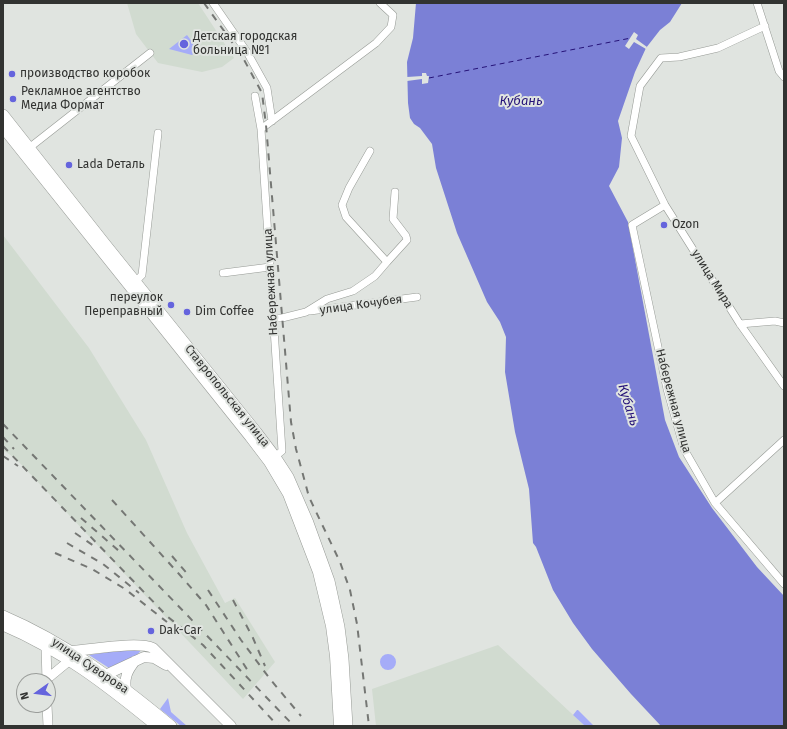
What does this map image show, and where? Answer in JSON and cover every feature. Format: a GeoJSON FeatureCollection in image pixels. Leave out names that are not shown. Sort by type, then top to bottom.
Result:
{"type":"FeatureCollection","features":[{"type":"Feature","properties":{"kind":"main road","name":"Ставропольская улица"},"geometry":{"type":"LineString","coordinates":[[3,115],[132,284]]}},
{"type":"Feature","properties":{"kind":"main road","name":"Ставропольская улица"},"geometry":{"type":"LineString","coordinates":[[3,128],[132,284],[272,459],[295,491],[317,546],[331,588],[339,627],[343,659],[347,726]]}},
{"type":"Feature","properties":{"kind":"main road","name":"Ставропольская улица"},"geometry":{"type":"LineString","coordinates":[[272,459],[279,478],[293,506],[318,572],[324,595],[335,656],[339,726]]}},
{"type":"Feature","properties":{"kind":"main road","name":"улица Суворова"},"geometry":{"type":"LineString","coordinates":[[3,616],[71,656],[102,677],[156,721],[171,726]]}},
{"type":"Feature","properties":{"kind":"main road","name":"улица Суворова"},"geometry":{"type":"LineString","coordinates":[[3,625],[48,642]]}},
{"type":"Feature","properties":{"kind":"main road"},"geometry":{"type":"LineString","coordinates":[[71,656],[128,645],[150,647],[156,650],[231,726]]}},
{"type":"Feature","properties":{"kind":"main road"},"geometry":{"type":"LineString","coordinates":[[144,646],[148,652],[147,656]]}},
{"type":"Feature","properties":{"kind":"main road"},"geometry":{"type":"LineString","coordinates":[[102,677],[147,656],[154,658],[179,674]]}},
{"type":"Feature","properties":{"kind":"main road"},"geometry":{"type":"LineString","coordinates":[[126,690],[125,682],[128,669],[135,661]]}},
{"type":"Feature","properties":{"kind":"main road","name":"улица Суворова"},"geometry":{"type":"LineString","coordinates":[[102,677],[126,690],[156,721]]}},
{"type":"Feature","properties":{"kind":"street"},"geometry":{"type":"LineString","coordinates":[[213,3],[247,52],[267,88],[272,121]]}},
{"type":"Feature","properties":{"kind":"street"},"geometry":{"type":"LineString","coordinates":[[261,129],[376,43],[391,27],[393,14],[380,3]]}},
{"type":"Feature","properties":{"kind":"street"},"geometry":{"type":"LineString","coordinates":[[757,3],[779,71],[784,77]]}},
{"type":"Feature","properties":{"kind":"street","name":"улица Мира"},"geometry":{"type":"LineString","coordinates":[[765,26],[718,48],[679,57],[661,58],[640,86],[631,136],[665,205],[740,324],[784,386]]}},
{"type":"Feature","properties":{"kind":"street"},"geometry":{"type":"LineString","coordinates":[[29,148],[150,53]]}},
{"type":"Feature","properties":{"kind":"street","name":"Набережная улица"},"geometry":{"type":"LineString","coordinates":[[255,96],[261,129],[282,451],[272,459]]}},
{"type":"Feature","properties":{"kind":"street"},"geometry":{"type":"LineString","coordinates":[[132,284],[142,275],[158,132]]}},
{"type":"Feature","properties":{"kind":"street"},"geometry":{"type":"LineString","coordinates":[[370,152],[349,188],[342,205],[346,217],[387,262]]}},
{"type":"Feature","properties":{"kind":"street","name":"улица Кочубея"},"geometry":{"type":"LineString","coordinates":[[306,312],[327,299],[353,291],[376,276],[407,240],[406,236],[393,219],[395,192]]}},
{"type":"Feature","properties":{"kind":"street","name":"Набережная улица"},"geometry":{"type":"LineString","coordinates":[[665,205],[632,225],[668,389],[684,449],[715,503],[784,584]]}},
{"type":"Feature","properties":{"kind":"street"},"geometry":{"type":"LineString","coordinates":[[222,273],[270,267]]}},
{"type":"Feature","properties":{"kind":"street","name":"улица Кочубея"},"geometry":{"type":"LineString","coordinates":[[273,318],[282,318],[306,312],[417,297]]}},
{"type":"Feature","properties":{"kind":"street"},"geometry":{"type":"LineString","coordinates":[[740,324],[775,321],[784,323]]}},
{"type":"Feature","properties":{"kind":"street"},"geometry":{"type":"LineString","coordinates":[[715,503],[784,440]]}},
{"type":"Feature","properties":{"kind":"street"},"geometry":{"type":"LineString","coordinates":[[47,673],[48,642]]}},
{"type":"Feature","properties":{"kind":"street"},"geometry":{"type":"LineString","coordinates":[[54,673],[71,656]]}},
{"type":"Feature","properties":{"kind":"street"},"geometry":{"type":"LineString","coordinates":[[47,713],[48,726]]}},
{"type":"Feature","properties":{"kind":"shaded area","name":"Детская городская больница №1"},"geometry":{"type":"Polygon","coordinates":[[[127,3],[198,3],[234,58],[222,67],[202,72],[158,63],[136,34],[127,3]]]}},
{"type":"Feature","properties":{"kind":"shaded area"},"geometry":{"type":"Polygon","coordinates":[[[187,35],[198,50],[192,55],[169,49],[187,35]]]}},
{"type":"Feature","properties":{"kind":"shaded area"},"geometry":{"type":"Polygon","coordinates":[[[3,235],[89,348],[146,440],[187,533],[225,603],[235,598],[275,662],[243,699],[16,459],[3,450],[3,235]]]}},
{"type":"Feature","properties":{"kind":"shaded area"},"geometry":{"type":"Polygon","coordinates":[[[498,645],[585,726],[376,726],[372,689],[498,645]]]}},
{"type":"Feature","properties":{"kind":"shaded area"},"geometry":{"type":"Polygon","coordinates":[[[121,650],[141,650],[131,659],[109,668],[89,655],[121,650]]]}},
{"type":"Feature","properties":{"kind":"shaded area"},"geometry":{"type":"Polygon","coordinates":[[[388,654],[395,659],[396,662],[391,669],[388,670],[381,665],[380,662],[385,655],[388,654]]]}},
{"type":"Feature","properties":{"kind":"shaded area"},"geometry":{"type":"Polygon","coordinates":[[[168,698],[171,712],[187,726],[181,726],[160,709],[168,698]]]}},
{"type":"Feature","properties":{"kind":"shaded area"},"geometry":{"type":"Polygon","coordinates":[[[577,710],[594,726],[585,726],[573,715],[577,710]]]}},
{"type":"Feature","properties":{"kind":"water","name":"Кубань"},"geometry":{"type":"Polygon","coordinates":[[[416,3],[682,3],[670,22],[660,30],[646,48],[635,72],[618,121],[622,138],[619,167],[609,186],[628,222],[665,420],[679,457],[712,508],[757,567],[784,596],[784,726],[661,726],[592,649],[573,623],[553,590],[533,543],[529,489],[515,432],[505,372],[506,337],[500,322],[487,302],[457,233],[436,168],[432,144],[410,118],[407,62],[413,38],[416,3]]]}},
{"type":"Feature","properties":{"kind":"pier"},"geometry":{"type":"Polygon","coordinates":[[[634,32],[638,35],[636,39],[647,47],[646,49],[634,42],[629,49],[625,46],[634,32]]]}},
{"type":"Feature","properties":{"kind":"pier"},"geometry":{"type":"Polygon","coordinates":[[[422,73],[426,73],[427,76],[429,76],[428,83],[422,84],[422,79],[407,81],[407,77],[422,76],[422,73]]]}},
{"type":"Feature","properties":{"kind":"ferry route"},"geometry":{"type":"LineString","coordinates":[[429,78],[631,38]]}},
{"type":"Feature","properties":{"kind":"railway"},"geometry":{"type":"LineString","coordinates":[[204,3],[242,56],[262,93],[291,422],[296,449],[309,497],[340,562],[350,590],[357,624],[369,726]]}},
{"type":"Feature","properties":{"kind":"railway"},"geometry":{"type":"LineString","coordinates":[[3,424],[294,726]]}},
{"type":"Feature","properties":{"kind":"railway"},"geometry":{"type":"LineString","coordinates":[[3,437],[14,449]]}},
{"type":"Feature","properties":{"kind":"railway"},"geometry":{"type":"LineString","coordinates":[[3,446],[168,617],[203,645],[278,726]]}},
{"type":"Feature","properties":{"kind":"railway"},"geometry":{"type":"LineString","coordinates":[[3,456],[18,466]]}},
{"type":"Feature","properties":{"kind":"railway"},"geometry":{"type":"LineString","coordinates":[[112,500],[206,605],[250,674]]}},
{"type":"Feature","properties":{"kind":"railway"},"geometry":{"type":"LineString","coordinates":[[81,518],[119,551]]}},
{"type":"Feature","properties":{"kind":"railway"},"geometry":{"type":"LineString","coordinates":[[75,533],[94,546]]}},
{"type":"Feature","properties":{"kind":"railway"},"geometry":{"type":"LineString","coordinates":[[67,543],[103,564],[139,593]]}},
{"type":"Feature","properties":{"kind":"railway"},"geometry":{"type":"LineString","coordinates":[[55,553],[92,569],[125,589],[167,622]]}},
{"type":"Feature","properties":{"kind":"railway"},"geometry":{"type":"LineString","coordinates":[[172,556],[190,577]]}},
{"type":"Feature","properties":{"kind":"railway"},"geometry":{"type":"LineString","coordinates":[[208,590],[241,640],[270,679],[301,716]]}},
{"type":"Feature","properties":{"kind":"railway"},"geometry":{"type":"LineString","coordinates":[[233,600],[253,638],[265,666]]}},
{"type":"Feature","properties":{"kind":"place","name":"Детская городская больница №1"},"geometry":{"type":"Point","coordinates":[184,44]}},
{"type":"Feature","properties":{"kind":"place","name":"производство коробок"},"geometry":{"type":"Point","coordinates":[12,74]}},
{"type":"Feature","properties":{"kind":"place","name":"Рекламное агентство Медиа Формат"},"geometry":{"type":"Point","coordinates":[13,99]}},
{"type":"Feature","properties":{"kind":"place","name":"Lada Dеталь"},"geometry":{"type":"Point","coordinates":[69,165]}},
{"type":"Feature","properties":{"kind":"place","name":"Ozon"},"geometry":{"type":"Point","coordinates":[664,225]}},
{"type":"Feature","properties":{"kind":"place","name":"переулок Переправный"},"geometry":{"type":"Point","coordinates":[171,305]}},
{"type":"Feature","properties":{"kind":"place","name":"Dim Coffee"},"geometry":{"type":"Point","coordinates":[187,312]}},
{"type":"Feature","properties":{"kind":"place","name":"Dak-Car"},"geometry":{"type":"Point","coordinates":[151,631]}}]}
